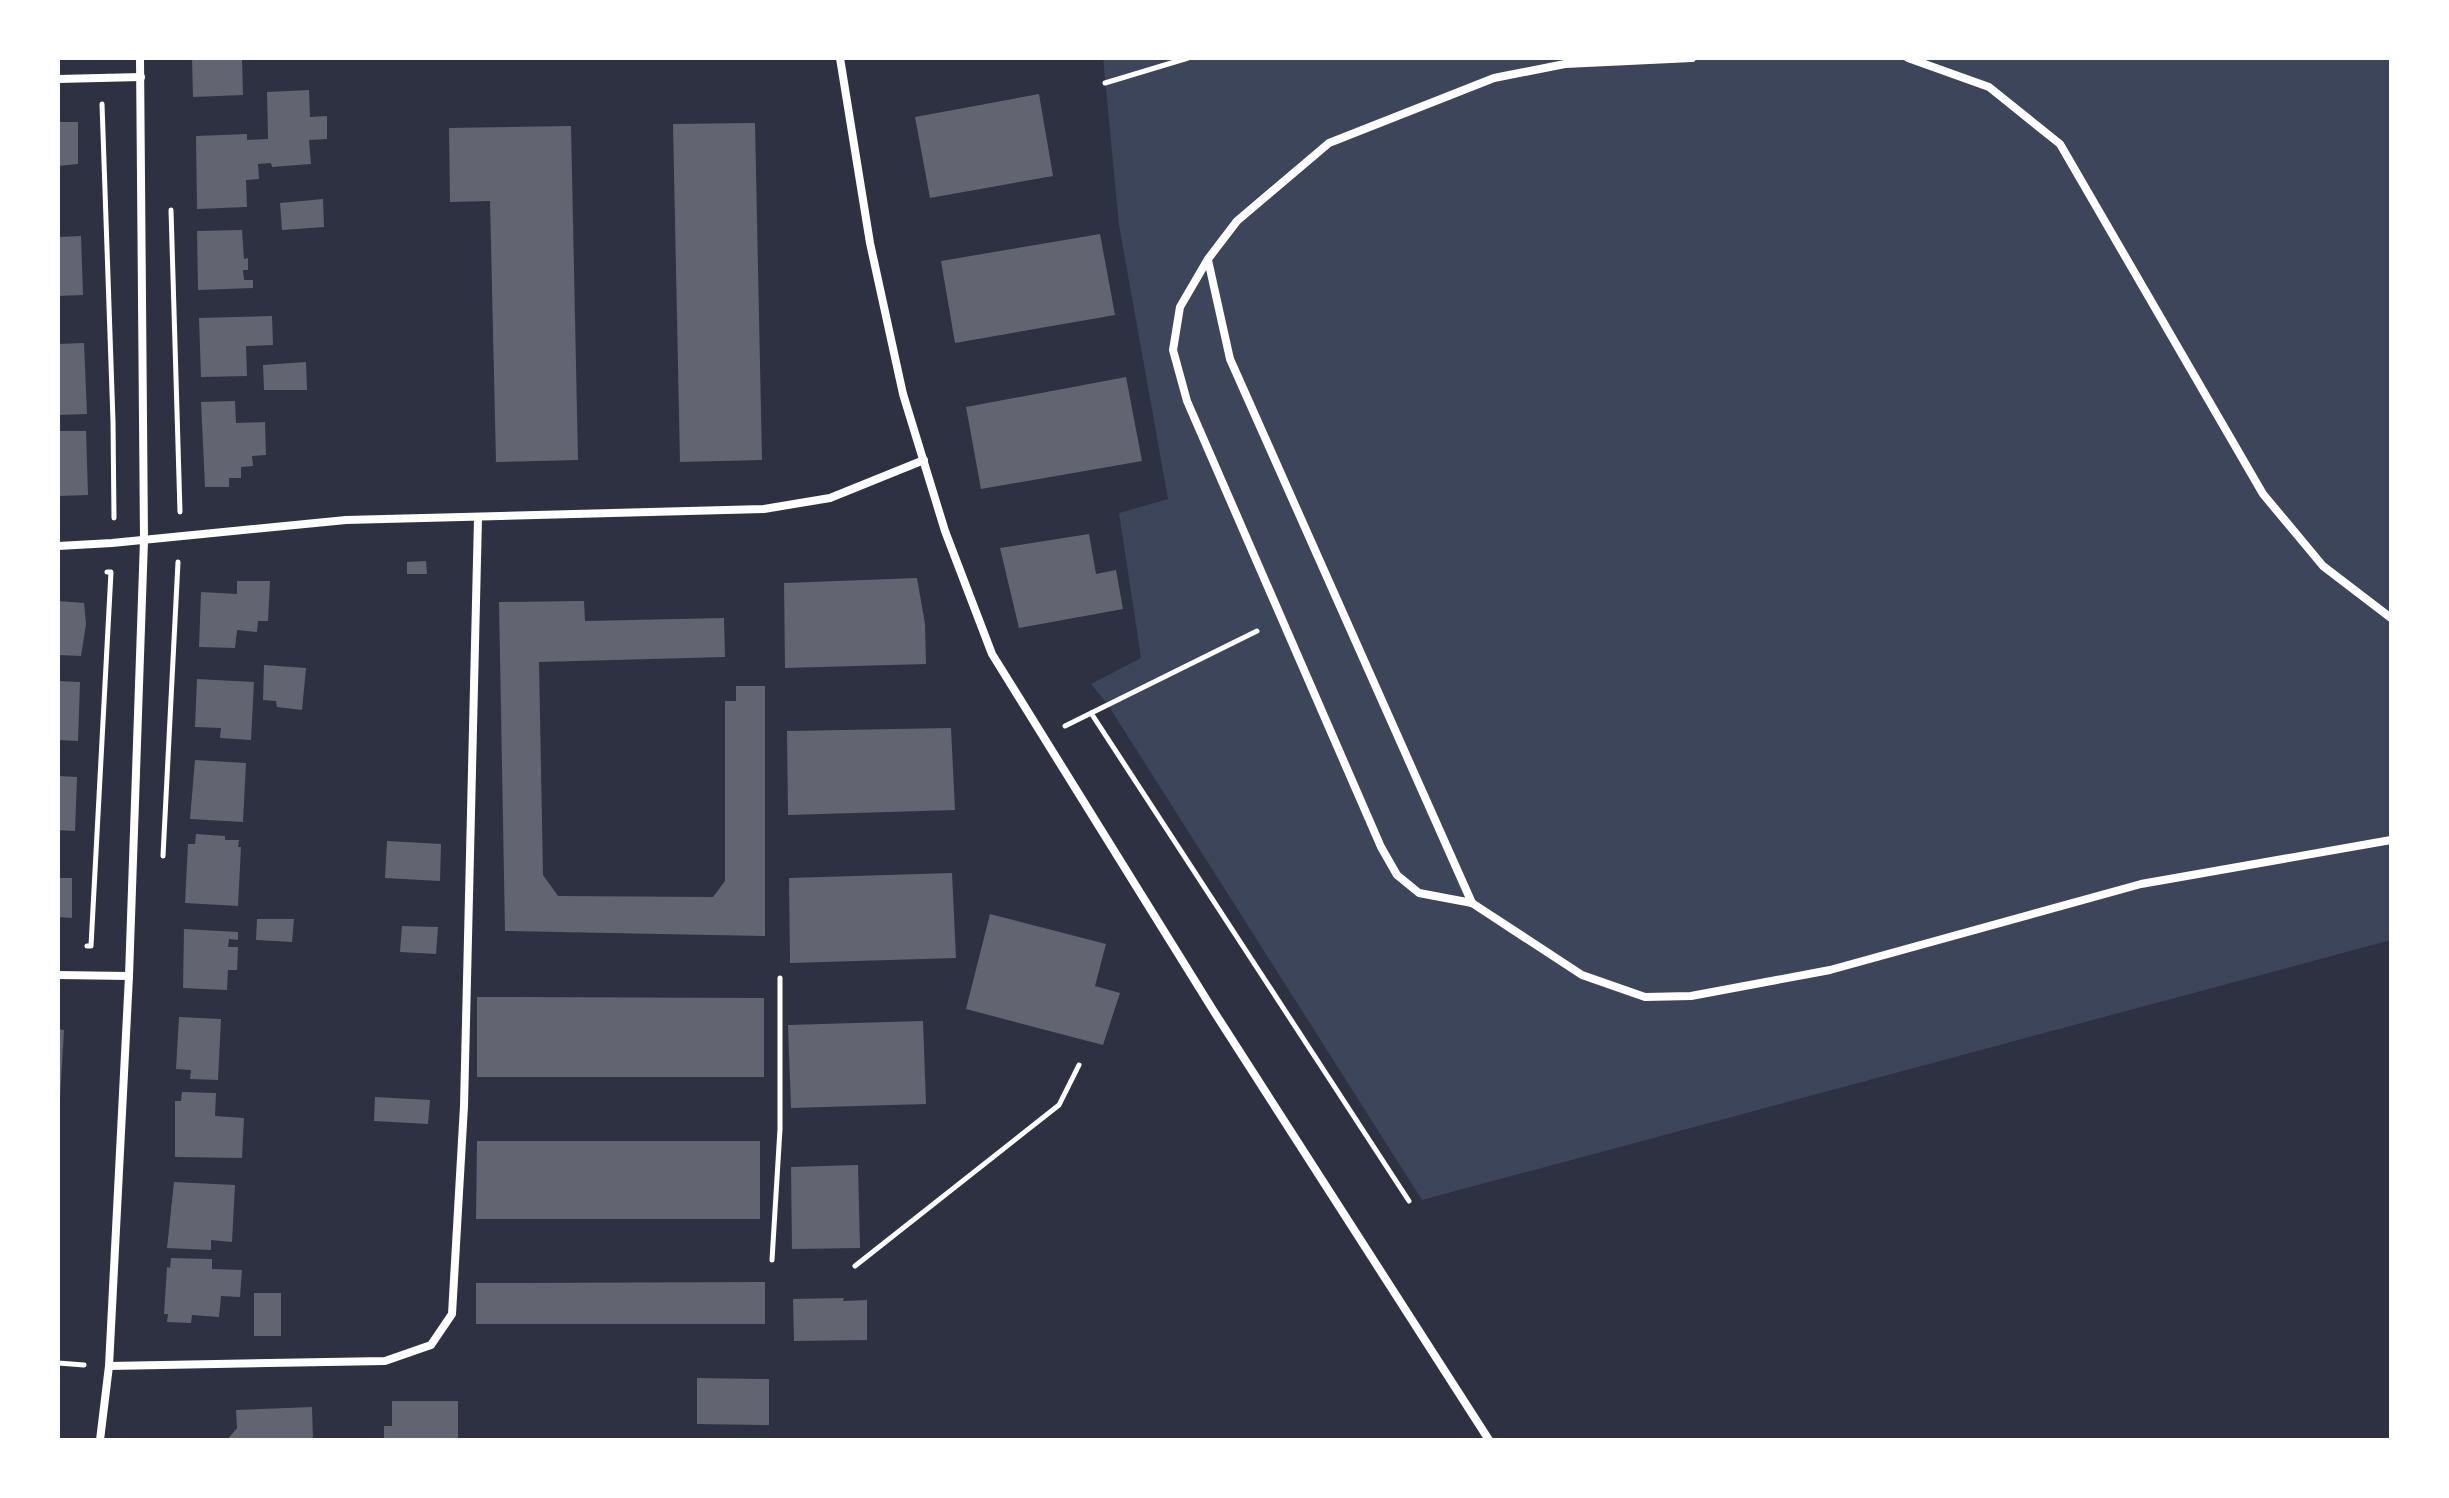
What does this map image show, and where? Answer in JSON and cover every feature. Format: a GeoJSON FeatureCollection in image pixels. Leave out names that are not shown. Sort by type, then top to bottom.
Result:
{"type":"FeatureCollection","features":[{"type":"Feature","properties":{"kind":"street"},"geometry":{"type":"LineString","coordinates":[[100,1440],[109,1366],[129,976],[144,540],[140,58]]}},
{"type":"Feature","properties":{"kind":"street"},"geometry":{"type":"LineString","coordinates":[[840,58],[870,243],[903,394],[945,531],[992,654],[1213,1010],[1489,1440]]}},
{"type":"Feature","properties":{"kind":"street"},"geometry":{"type":"LineString","coordinates":[[1692,58],[1565,64],[1494,78],[1329,143],[1237,221],[1208,259],[1180,307],[1173,350],[1187,401],[1362,805],[1397,875],[1419,893],[1472,903],[1582,975],[1645,997],[1691,996],[1830,970],[2141,884],[2391,840]]}},
{"type":"Feature","properties":{"kind":"street"},"geometry":{"type":"LineString","coordinates":[[1908,58],[1989,87],[2060,144],[2263,494],[2323,566],[2391,618]]}},
{"type":"Feature","properties":{"kind":"street"},"geometry":{"type":"LineString","coordinates":[[58,79],[141,77]]}},
{"type":"Feature","properties":{"kind":"street"},"geometry":{"type":"LineString","coordinates":[[1208,259],[1230,359],[1472,903]]}},
{"type":"Feature","properties":{"kind":"street"},"geometry":{"type":"LineString","coordinates":[[58,546],[346,520],[764,509],[830,498],[924,460]]}},
{"type":"Feature","properties":{"kind":"street"},"geometry":{"type":"LineString","coordinates":[[109,1366],[385,1361],[431,1345],[452,1314],[464,1106],[478,518]]}},
{"type":"Feature","properties":{"kind":"street"},"geometry":{"type":"LineString","coordinates":[[58,975],[129,976]]}},
{"type":"Feature","properties":{"kind":"path"},"geometry":{"type":"LineString","coordinates":[[1105,83],[1188,58]]}},
{"type":"Feature","properties":{"kind":"path"},"geometry":{"type":"LineString","coordinates":[[100,520],[114,519],[101,78]]}},
{"type":"Feature","properties":{"kind":"path"},"geometry":{"type":"LineString","coordinates":[[80,947],[91,946],[111,572],[97,572]]}},
{"type":"Feature","properties":{"kind":"path"},"geometry":{"type":"LineString","coordinates":[[1043,737],[1257,631]]}},
{"type":"Feature","properties":{"kind":"path"},"geometry":{"type":"LineString","coordinates":[[1091,713],[1409,1201]]}},
{"type":"Feature","properties":{"kind":"path"},"geometry":{"type":"LineString","coordinates":[[772,1260],[780,1129],[780,978]]}},
{"type":"Feature","properties":{"kind":"path"},"geometry":{"type":"LineString","coordinates":[[855,1266],[1059,1105],[1079,1065]]}},
{"type":"Feature","properties":{"kind":"shaded area"},"geometry":{"type":"Polygon","coordinates":[[[1103,58],[2391,58],[2391,940],[1422,1200],[1108,705],[1091,684],[1141,658],[1119,513],[1168,499],[1119,225],[1103,58]]]}},
{"type":"Feature","properties":{"kind":"building"},"geometry":{"type":"Polygon","coordinates":[[[192,58],[242,58],[243,95],[193,97],[192,58]]]}},
{"type":"Feature","properties":{"kind":"building"},"geometry":{"type":"Polygon","coordinates":[[[309,90],[310,117],[327,116],[327,139],[309,140],[311,164],[272,167],[271,163],[258,164],[259,179],[246,180],[247,207],[197,209],[196,136],[247,134],[247,140],[268,139],[267,92],[309,90]]]}},
{"type":"Feature","properties":{"kind":"building"},"geometry":{"type":"Polygon","coordinates":[[[1039,94],[1053,176],[930,198],[915,117],[1039,94]]]}},
{"type":"Feature","properties":{"kind":"building"},"geometry":{"type":"Polygon","coordinates":[[[58,122],[78,122],[78,164],[58,166],[58,122]]]}},
{"type":"Feature","properties":{"kind":"building"},"geometry":{"type":"Polygon","coordinates":[[[755,123],[762,460],[680,462],[673,124],[755,123]]]}},
{"type":"Feature","properties":{"kind":"building"},"geometry":{"type":"Polygon","coordinates":[[[571,126],[578,460],[496,462],[490,201],[450,202],[449,128],[571,126]]]}},
{"type":"Feature","properties":{"kind":"building"},"geometry":{"type":"Polygon","coordinates":[[[323,199],[324,227],[282,230],[280,203],[323,199]]]}},
{"type":"Feature","properties":{"kind":"building"},"geometry":{"type":"Polygon","coordinates":[[[242,230],[244,259],[248,258],[248,270],[243,270],[244,280],[253,280],[253,288],[198,290],[197,231],[242,230]]]}},
{"type":"Feature","properties":{"kind":"building"},"geometry":{"type":"Polygon","coordinates":[[[1100,234],[1115,315],[955,343],[941,261],[1100,234]]]}},
{"type":"Feature","properties":{"kind":"building"},"geometry":{"type":"Polygon","coordinates":[[[81,236],[83,295],[58,296],[58,237],[81,236]]]}},
{"type":"Feature","properties":{"kind":"building"},"geometry":{"type":"Polygon","coordinates":[[[272,316],[273,345],[246,346],[247,376],[201,377],[199,318],[272,316]]]}},
{"type":"Feature","properties":{"kind":"building"},"geometry":{"type":"Polygon","coordinates":[[[84,343],[87,414],[58,415],[58,344],[84,343]]]}},
{"type":"Feature","properties":{"kind":"building"},"geometry":{"type":"Polygon","coordinates":[[[306,362],[307,390],[264,390],[263,365],[306,362]]]}},
{"type":"Feature","properties":{"kind":"building"},"geometry":{"type":"Polygon","coordinates":[[[1126,377],[1142,461],[981,489],[966,407],[1126,377]]]}},
{"type":"Feature","properties":{"kind":"building"},"geometry":{"type":"Polygon","coordinates":[[[235,401],[236,423],[265,422],[266,455],[252,456],[253,466],[241,467],[241,478],[229,478],[229,487],[205,487],[201,402],[235,401]]]}},
{"type":"Feature","properties":{"kind":"building"},"geometry":{"type":"Polygon","coordinates":[[[58,431],[86,431],[88,495],[58,496],[58,431]]]}},
{"type":"Feature","properties":{"kind":"building"},"geometry":{"type":"Polygon","coordinates":[[[1089,534],[1096,574],[1116,570],[1123,609],[1019,628],[1000,548],[1089,534]]]}},
{"type":"Feature","properties":{"kind":"building"},"geometry":{"type":"Polygon","coordinates":[[[426,561],[427,574],[407,574],[407,562],[426,561]]]}},
{"type":"Feature","properties":{"kind":"building"},"geometry":{"type":"Polygon","coordinates":[[[917,578],[925,624],[926,664],[785,668],[784,583],[917,578]]]}},
{"type":"Feature","properties":{"kind":"building"},"geometry":{"type":"Polygon","coordinates":[[[237,581],[270,581],[268,621],[258,621],[257,632],[237,630],[235,648],[199,647],[201,592],[237,594],[237,581]]]}},
{"type":"Feature","properties":{"kind":"building"},"geometry":{"type":"Polygon","coordinates":[[[58,601],[84,603],[86,624],[81,656],[58,655],[58,601]]]}},
{"type":"Feature","properties":{"kind":"building"},"geometry":{"type":"Polygon","coordinates":[[[584,601],[585,621],[724,618],[725,657],[539,662],[543,875],[558,896],[713,897],[725,881],[725,701],[736,701],[736,686],[765,686],[765,936],[505,931],[499,602],[584,601]]]}},
{"type":"Feature","properties":{"kind":"building"},"geometry":{"type":"Polygon","coordinates":[[[264,665],[306,668],[302,710],[277,707],[276,701],[263,700],[264,665]]]}},
{"type":"Feature","properties":{"kind":"building"},"geometry":{"type":"Polygon","coordinates":[[[197,679],[254,682],[251,740],[220,738],[221,728],[195,727],[197,679]]]}},
{"type":"Feature","properties":{"kind":"building"},"geometry":{"type":"Polygon","coordinates":[[[58,681],[80,682],[78,741],[58,740],[58,681]]]}},
{"type":"Feature","properties":{"kind":"building"},"geometry":{"type":"Polygon","coordinates":[[[951,728],[955,810],[788,815],[787,731],[951,728]]]}},
{"type":"Feature","properties":{"kind":"building"},"geometry":{"type":"Polygon","coordinates":[[[195,760],[246,763],[243,822],[190,819],[195,760]]]}},
{"type":"Feature","properties":{"kind":"building"},"geometry":{"type":"Polygon","coordinates":[[[58,776],[77,777],[75,831],[58,830],[58,776]]]}},
{"type":"Feature","properties":{"kind":"building"},"geometry":{"type":"Polygon","coordinates":[[[196,834],[239,840],[238,906],[185,903],[188,844],[195,844],[196,834]]]}},
{"type":"Feature","properties":{"kind":"building"},"geometry":{"type":"Polygon","coordinates":[[[387,841],[441,844],[440,881],[385,878],[387,841]]]}},
{"type":"Feature","properties":{"kind":"building"},"geometry":{"type":"Polygon","coordinates":[[[952,873],[956,958],[790,963],[789,878],[952,873]]]}},
{"type":"Feature","properties":{"kind":"building"},"geometry":{"type":"Polygon","coordinates":[[[58,878],[72,878],[72,918],[58,917],[58,878]]]}},
{"type":"Feature","properties":{"kind":"building"},"geometry":{"type":"Polygon","coordinates":[[[990,914],[1106,944],[1095,986],[1120,993],[1103,1045],[966,1009],[990,914]]]}},
{"type":"Feature","properties":{"kind":"building"},"geometry":{"type":"Polygon","coordinates":[[[257,919],[294,919],[292,942],[256,940],[257,919]]]}},
{"type":"Feature","properties":{"kind":"building"},"geometry":{"type":"Polygon","coordinates":[[[402,926],[438,927],[436,954],[400,952],[402,926]]]}},
{"type":"Feature","properties":{"kind":"building"},"geometry":{"type":"Polygon","coordinates":[[[184,929],[238,932],[238,940],[229,939],[228,947],[238,947],[237,970],[228,970],[227,990],[183,988],[184,929]]]}},
{"type":"Feature","properties":{"kind":"building"},"geometry":{"type":"Polygon","coordinates":[[[477,997],[764,998],[764,1077],[477,1077],[477,997]]]}},
{"type":"Feature","properties":{"kind":"building"},"geometry":{"type":"Polygon","coordinates":[[[179,1017],[221,1019],[218,1080],[190,1079],[191,1070],[176,1069],[179,1017]]]}},
{"type":"Feature","properties":{"kind":"building"},"geometry":{"type":"Polygon","coordinates":[[[923,1021],[926,1104],[791,1108],[788,1025],[923,1021]]]}},
{"type":"Feature","properties":{"kind":"building"},"geometry":{"type":"Polygon","coordinates":[[[58,1029],[64,1030],[60,1098],[58,1098],[58,1029]]]}},
{"type":"Feature","properties":{"kind":"building"},"geometry":{"type":"Polygon","coordinates":[[[182,1092],[216,1093],[215,1116],[244,1118],[242,1158],[175,1157],[175,1101],[181,1101],[182,1092]]]}},
{"type":"Feature","properties":{"kind":"building"},"geometry":{"type":"Polygon","coordinates":[[[375,1097],[430,1100],[428,1124],[374,1121],[375,1097]]]}},
{"type":"Feature","properties":{"kind":"building"},"geometry":{"type":"Polygon","coordinates":[[[477,1141],[760,1141],[760,1219],[476,1219],[477,1141]]]}},
{"type":"Feature","properties":{"kind":"building"},"geometry":{"type":"Polygon","coordinates":[[[858,1165],[860,1248],[792,1249],[791,1167],[858,1165]]]}},
{"type":"Feature","properties":{"kind":"building"},"geometry":{"type":"Polygon","coordinates":[[[174,1182],[235,1185],[232,1242],[211,1240],[211,1250],[167,1248],[174,1182]]]}},
{"type":"Feature","properties":{"kind":"building"},"geometry":{"type":"Polygon","coordinates":[[[171,1258],[212,1259],[212,1269],[242,1270],[240,1297],[221,1296],[219,1317],[192,1315],[191,1323],[167,1322],[168,1314],[164,1314],[167,1267],[170,1268],[171,1258]]]}},
{"type":"Feature","properties":{"kind":"building"},"geometry":{"type":"Polygon","coordinates":[[[765,1282],[765,1324],[476,1324],[476,1283],[765,1282]]]}},
{"type":"Feature","properties":{"kind":"building"},"geometry":{"type":"Polygon","coordinates":[[[254,1293],[281,1293],[281,1336],[254,1336],[254,1293]]]}},
{"type":"Feature","properties":{"kind":"building"},"geometry":{"type":"Polygon","coordinates":[[[844,1298],[843,1301],[867,1300],[867,1340],[794,1341],[793,1299],[844,1298]]]}},
{"type":"Feature","properties":{"kind":"building"},"geometry":{"type":"Polygon","coordinates":[[[697,1378],[769,1379],[769,1425],[697,1424],[697,1378]]]}},
{"type":"Feature","properties":{"kind":"building"},"geometry":{"type":"Polygon","coordinates":[[[392,1401],[458,1401],[458,1440],[384,1440],[384,1426],[392,1426],[392,1401]]]}},
{"type":"Feature","properties":{"kind":"building"},"geometry":{"type":"Polygon","coordinates":[[[312,1407],[313,1440],[227,1440],[237,1428],[236,1410],[312,1407]]]}}]}
